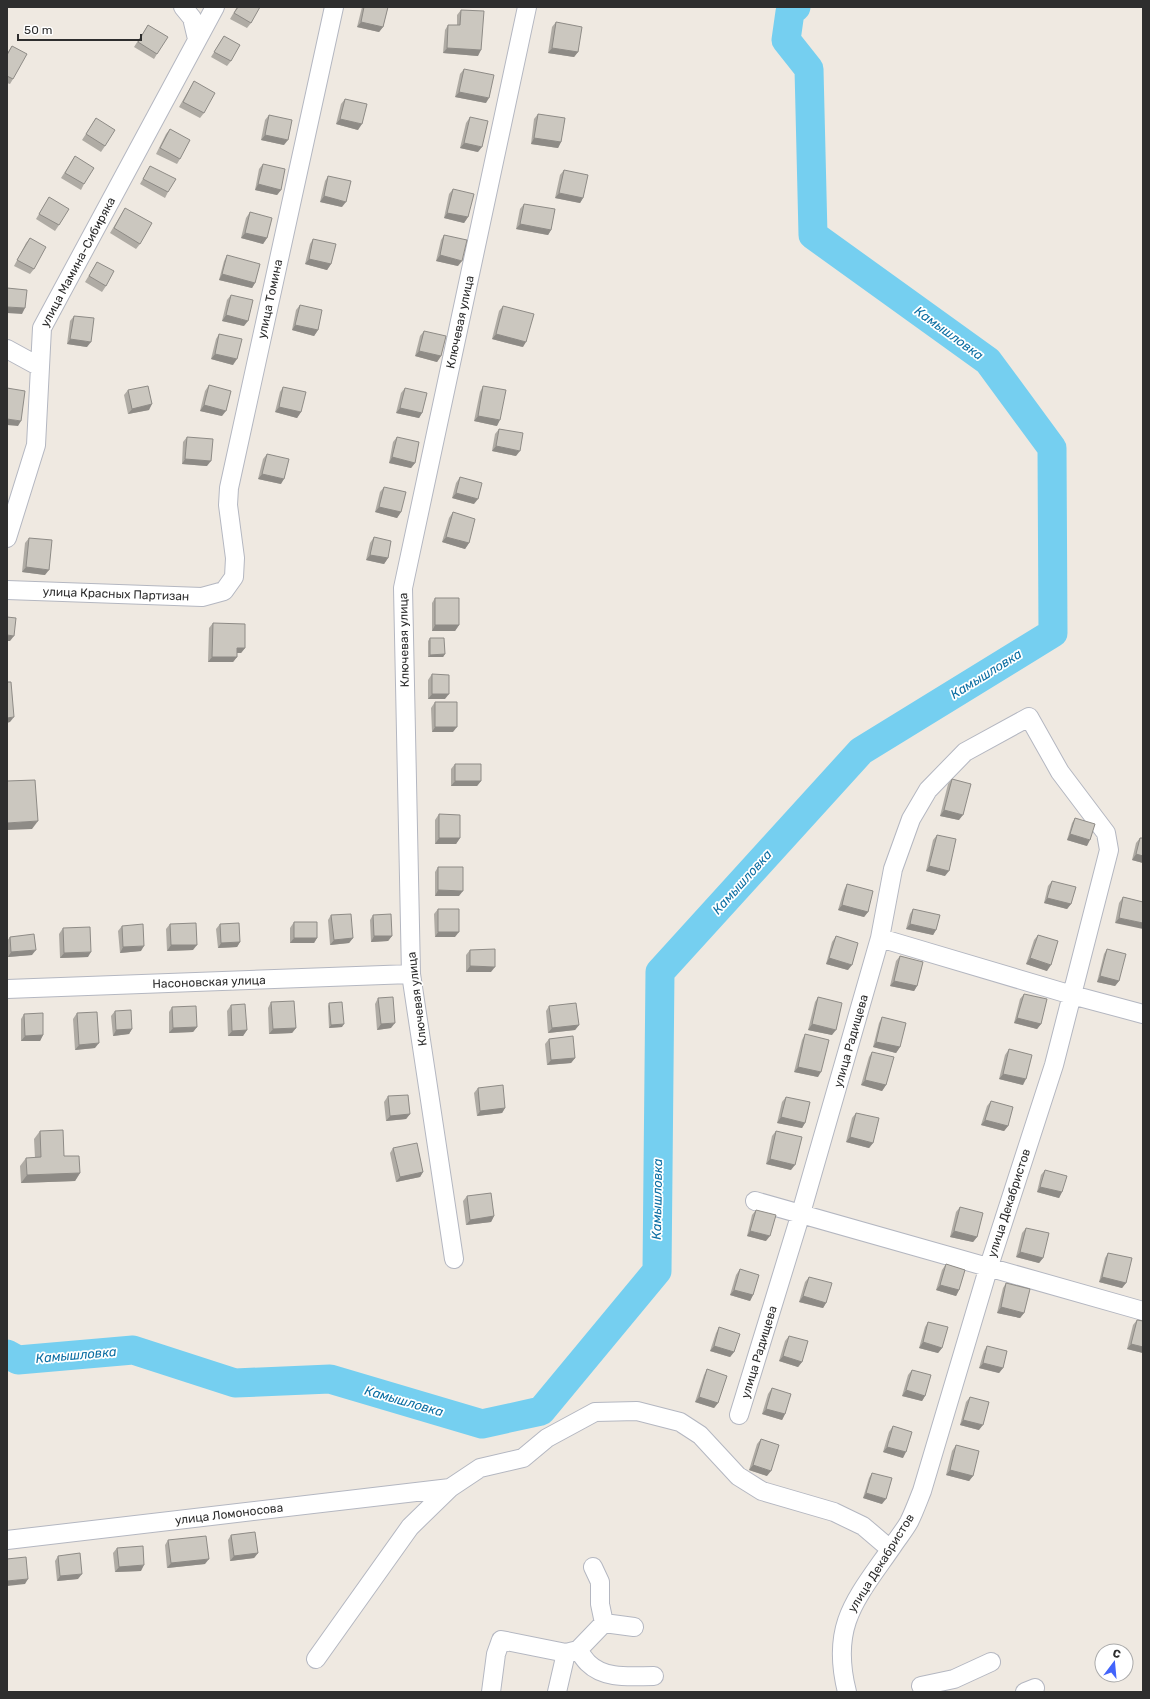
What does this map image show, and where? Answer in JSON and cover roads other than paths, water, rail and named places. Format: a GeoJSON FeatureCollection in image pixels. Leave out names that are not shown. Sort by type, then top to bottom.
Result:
{"type":"FeatureCollection","features":[{"type":"Feature","properties":{"kind":"street"},"geometry":{"type":"LineString","coordinates":[[183,7],[192,18],[197,39]]}},
{"type":"Feature","properties":{"kind":"street","name":"улица Мамина-Сибиряка"},"geometry":{"type":"LineString","coordinates":[[7,538],[36,445],[42,328],[215,7]]}},
{"type":"Feature","properties":{"kind":"street","name":"улица Томина"},"geometry":{"type":"LineString","coordinates":[[224,591],[234,578],[235,558],[228,505],[229,488],[334,7]]}},
{"type":"Feature","properties":{"kind":"street","name":"Ключевая улица"},"geometry":{"type":"LineString","coordinates":[[454,1259],[411,974],[403,588],[527,7]]}},
{"type":"Feature","properties":{"kind":"street"},"geometry":{"type":"LineString","coordinates":[[7,350],[40,367]]}},
{"type":"Feature","properties":{"kind":"street","name":"улица Красных Партизан"},"geometry":{"type":"LineString","coordinates":[[7,590],[202,597],[224,591]]}},
{"type":"Feature","properties":{"kind":"street","name":"улица Радищева"},"geometry":{"type":"LineString","coordinates":[[739,1415],[801,1213],[880,938],[893,869],[911,819],[928,790],[965,752],[1029,717]]}},
{"type":"Feature","properties":{"kind":"street","name":"улица Декабристов"},"geometry":{"type":"LineString","coordinates":[[847,1692],[841,1653],[843,1632],[848,1615],[859,1594],[909,1522],[922,1491],[989,1266],[1054,1066],[1109,850],[1106,833],[1060,772],[1029,717]]}},
{"type":"Feature","properties":{"kind":"street"},"geometry":{"type":"LineString","coordinates":[[880,938],[1072,995],[1143,1014]]}},
{"type":"Feature","properties":{"kind":"street","name":"Насоновская улица"},"geometry":{"type":"LineString","coordinates":[[7,989],[411,974]]}},
{"type":"Feature","properties":{"kind":"street"},"geometry":{"type":"LineString","coordinates":[[755,1201],[989,1266],[1143,1311]]}},
{"type":"Feature","properties":{"kind":"street"},"geometry":{"type":"LineString","coordinates":[[316,1658],[410,1527],[450,1488],[480,1468],[523,1458],[547,1438],[595,1412],[637,1411],[680,1422],[700,1435],[738,1476],[762,1491],[834,1512],[863,1526],[890,1550]]}},
{"type":"Feature","properties":{"kind":"street","name":"улица Ломоносова"},"geometry":{"type":"LineString","coordinates":[[7,1540],[450,1488]]}},
{"type":"Feature","properties":{"kind":"street"},"geometry":{"type":"LineString","coordinates":[[593,1567],[600,1582],[600,1604],[604,1623]]}},
{"type":"Feature","properties":{"kind":"street"},"geometry":{"type":"LineString","coordinates":[[557,1692],[572,1651],[604,1623],[634,1627]]}},
{"type":"Feature","properties":{"kind":"street"},"geometry":{"type":"LineString","coordinates":[[491,1692],[496,1654],[501,1640],[572,1651],[603,1672],[616,1676],[654,1676]]}},
{"type":"Feature","properties":{"kind":"street"},"geometry":{"type":"LineString","coordinates":[[921,1686],[958,1685],[991,1662]]}},
{"type":"Feature","properties":{"kind":"waterway","name":"Камышловка"},"geometry":{"type":"LineString","coordinates":[[7,1354],[18,1360],[133,1350],[235,1383],[330,1379],[482,1424],[541,1411],[657,1271],[660,972],[861,751],[1053,633],[1052,448],[988,361],[813,235],[809,69],[786,40],[790,12],[796,7]]}}]}
